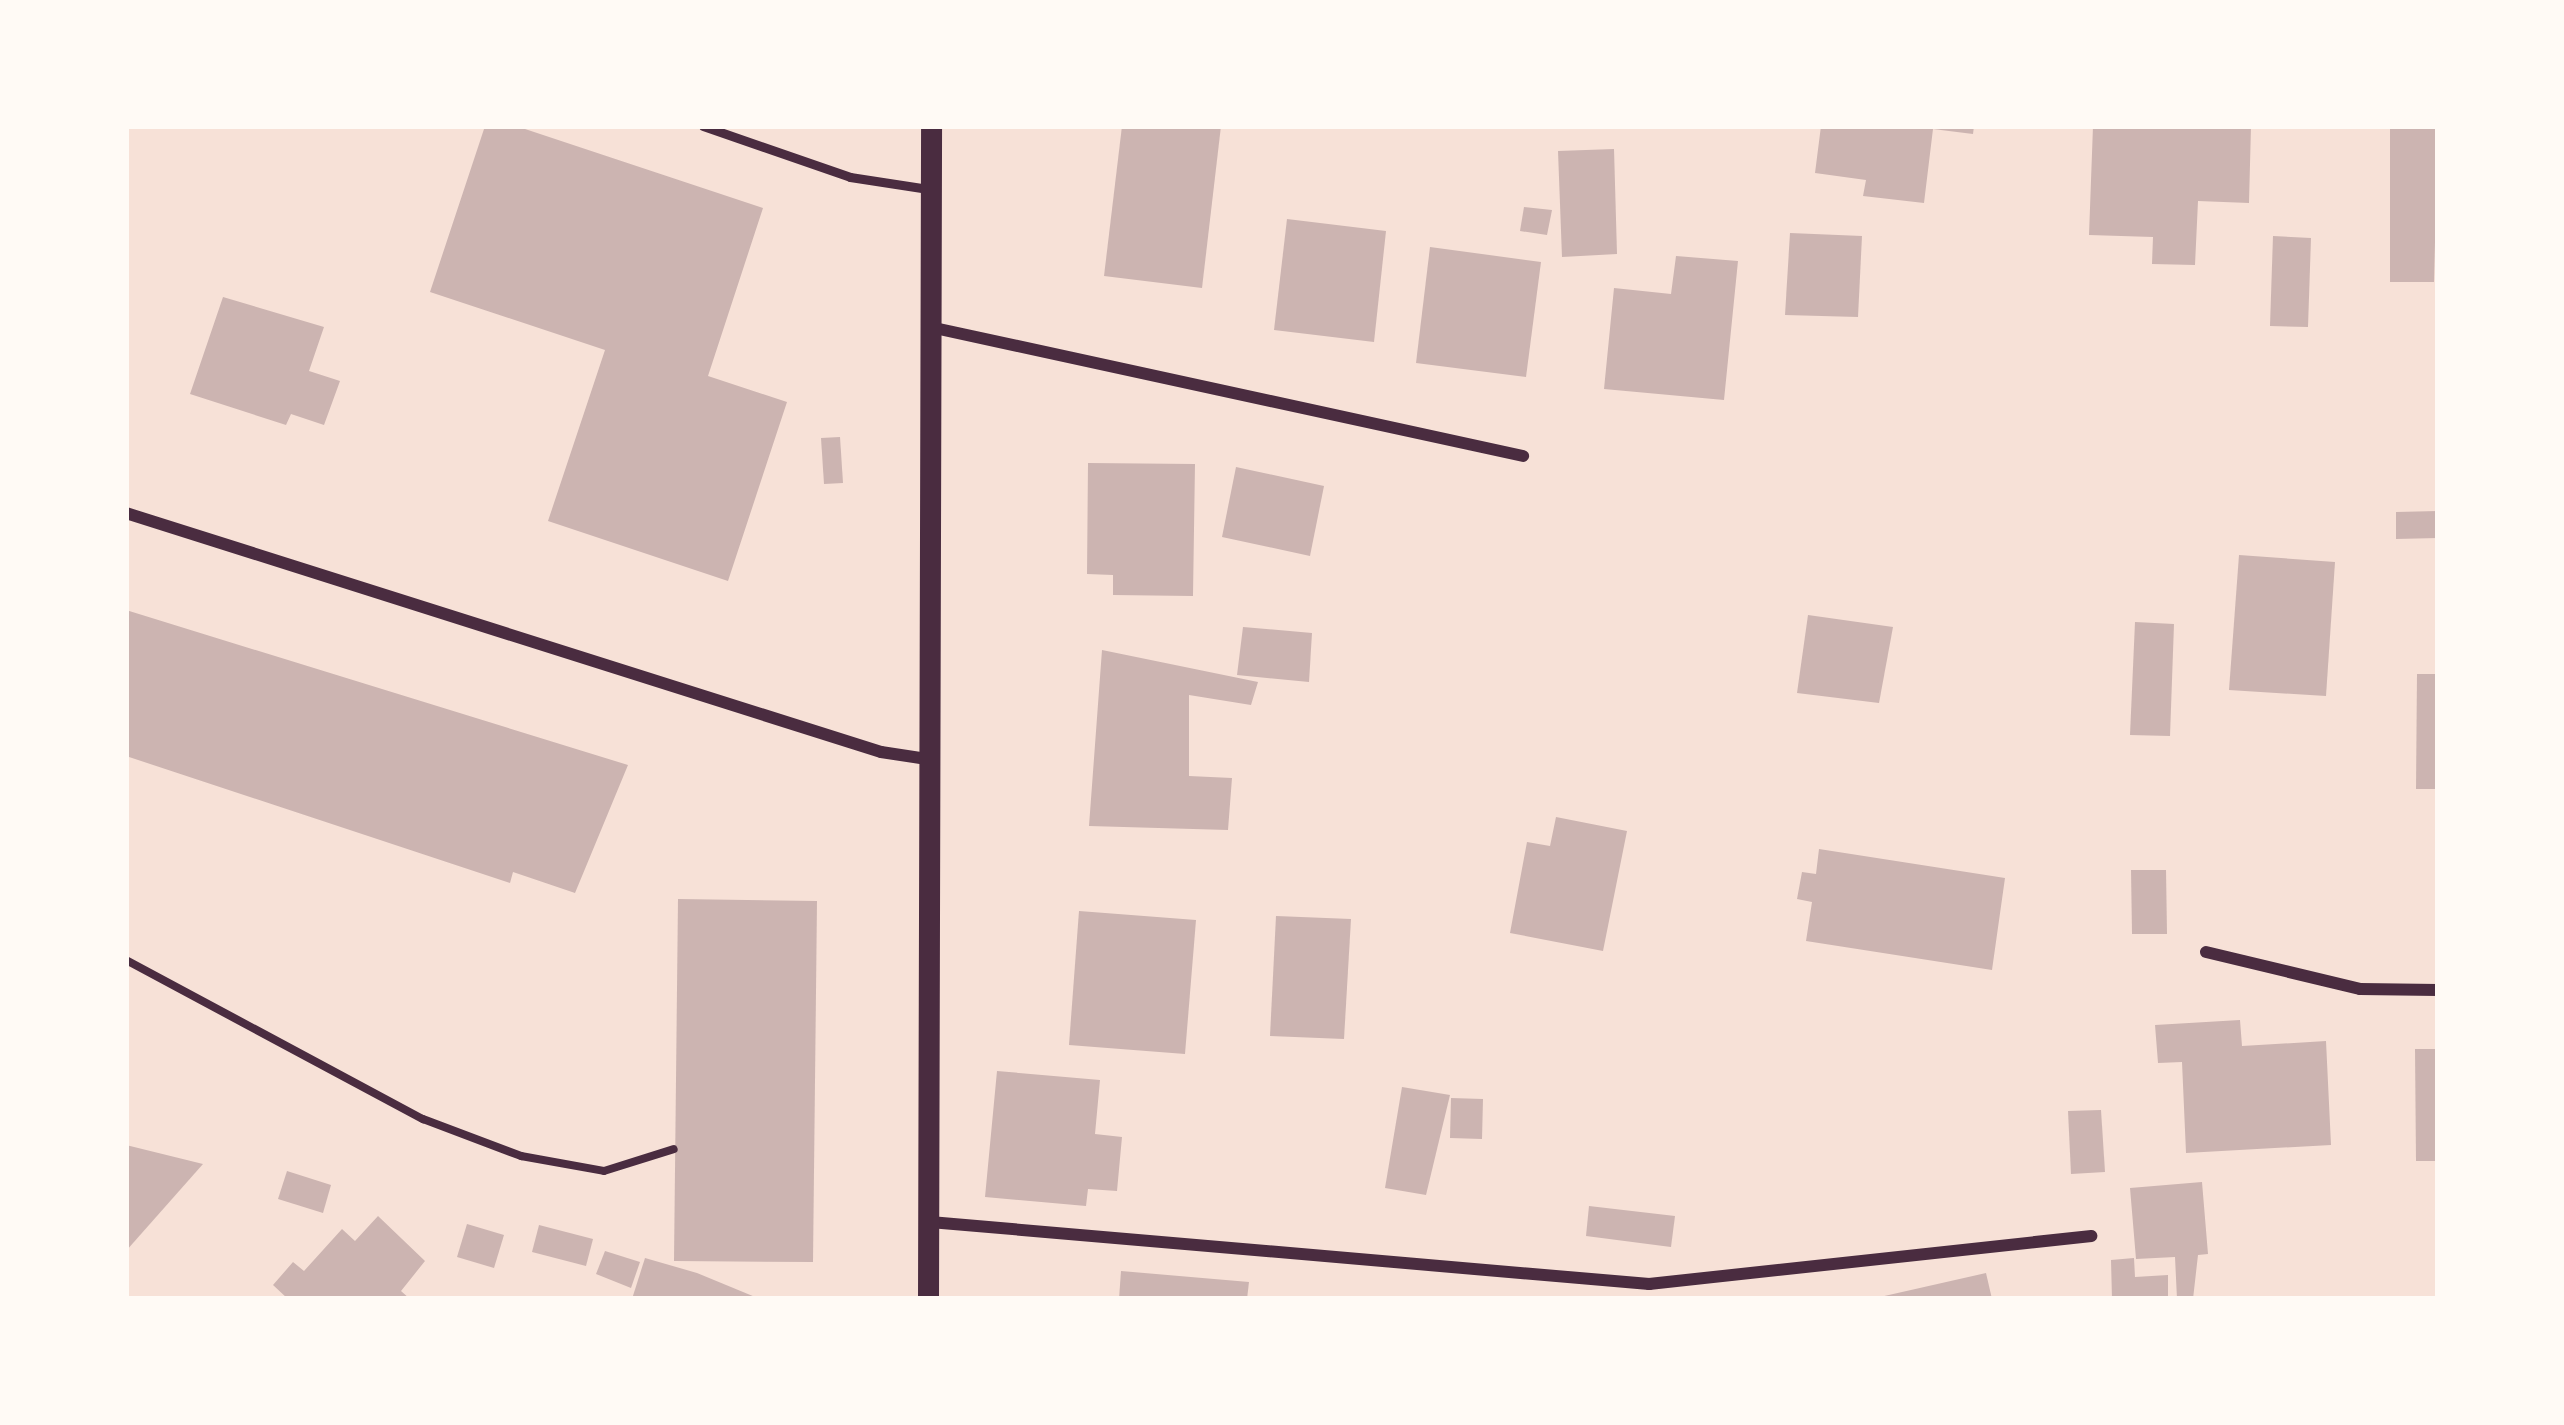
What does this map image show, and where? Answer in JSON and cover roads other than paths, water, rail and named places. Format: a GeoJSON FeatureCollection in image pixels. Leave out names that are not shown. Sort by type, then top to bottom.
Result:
{"type":"FeatureCollection","features":[{"type":"Feature","properties":{"kind":"street"},"geometry":{"type":"LineString","coordinates":[[928,1299],[933,760],[931,126]]}},
{"type":"Feature","properties":{"kind":"street"},"geometry":{"type":"LineString","coordinates":[[930,327],[1523,456]]}},
{"type":"Feature","properties":{"kind":"street"},"geometry":{"type":"LineString","coordinates":[[126,513],[881,752],[933,760]]}},
{"type":"Feature","properties":{"kind":"street"},"geometry":{"type":"LineString","coordinates":[[2206,952],[2360,989],[2438,990]]}},
{"type":"Feature","properties":{"kind":"street"},"geometry":{"type":"LineString","coordinates":[[930,1222],[1649,1284],[2091,1236]]}},
{"type":"Feature","properties":{"kind":"lane"},"geometry":{"type":"LineString","coordinates":[[703,126],[850,177],[928,189]]}}]}
